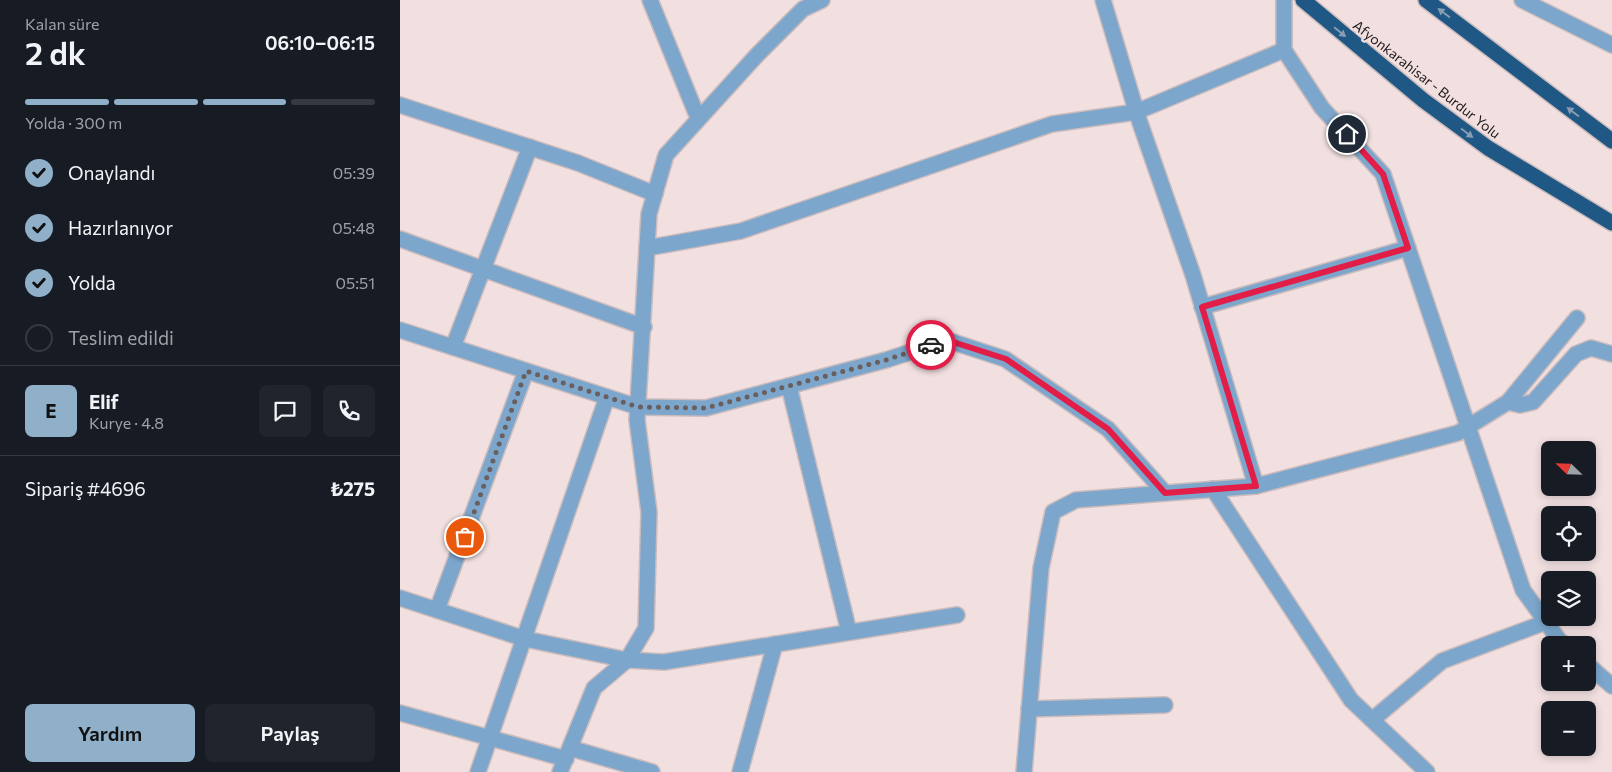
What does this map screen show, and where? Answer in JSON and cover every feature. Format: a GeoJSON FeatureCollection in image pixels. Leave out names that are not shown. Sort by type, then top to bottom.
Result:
{"type":"FeatureCollection","features":[{"type":"Feature","properties":{"kind":"highway","name":"Afyonkarahisar - Burdur Yolu"},"geometry":{"type":"LineString","coordinates":[[1303,0],[1423,100],[1488,148],[1612,223]]}},
{"type":"Feature","properties":{"kind":"highway"},"geometry":{"type":"LineString","coordinates":[[1426,0],[1612,141]]}},
{"type":"Feature","properties":{"kind":"street"},"geometry":{"type":"LineString","coordinates":[[650,0],[698,118]]}},
{"type":"Feature","properties":{"kind":"street"},"geometry":{"type":"LineString","coordinates":[[565,759],[594,688],[627,660],[646,628],[649,512],[637,420],[644,327],[649,214],[666,155],[698,118],[803,9],[822,0]]}},
{"type":"Feature","properties":{"kind":"street"},"geometry":{"type":"LineString","coordinates":[[1103,0],[1136,112],[1202,307],[1256,486]]}},
{"type":"Feature","properties":{"kind":"street"},"geometry":{"type":"LineString","coordinates":[[1284,0],[1284,50],[1322,108],[1383,174],[1523,590],[1541,615]]}},
{"type":"Feature","properties":{"kind":"street"},"geometry":{"type":"LineString","coordinates":[[1522,0],[1612,45]]}},
{"type":"Feature","properties":{"kind":"street"},"geometry":{"type":"LineString","coordinates":[[647,248],[740,231],[1052,124],[1136,112],[1284,50]]}},
{"type":"Feature","properties":{"kind":"street"},"geometry":{"type":"LineString","coordinates":[[400,105],[578,163],[655,194]]}},
{"type":"Feature","properties":{"kind":"street"},"geometry":{"type":"LineString","coordinates":[[453,347],[530,147]]}},
{"type":"Feature","properties":{"kind":"street"},"geometry":{"type":"LineString","coordinates":[[400,239],[644,327]]}},
{"type":"Feature","properties":{"kind":"street"},"geometry":{"type":"LineString","coordinates":[[1202,307],[1408,248]]}},
{"type":"Feature","properties":{"kind":"street"},"geometry":{"type":"LineString","coordinates":[[1024,772],[1041,568],[1053,512],[1076,500],[1256,486],[1458,433],[1508,402],[1577,318]]}},
{"type":"Feature","properties":{"kind":"street"},"geometry":{"type":"LineString","coordinates":[[400,330],[638,407],[706,408],[886,360],[947,340],[1006,359],[1108,429],[1165,493]]}},
{"type":"Feature","properties":{"kind":"street"},"geometry":{"type":"LineString","coordinates":[[1508,402],[1520,405],[1533,402],[1576,354],[1591,348],[1612,354]]}},
{"type":"Feature","properties":{"kind":"street"},"geometry":{"type":"LineString","coordinates":[[437,610],[526,371]]}},
{"type":"Feature","properties":{"kind":"street"},"geometry":{"type":"LineString","coordinates":[[789,386],[849,632]]}},
{"type":"Feature","properties":{"kind":"street"},"geometry":{"type":"LineString","coordinates":[[478,772],[607,397]]}},
{"type":"Feature","properties":{"kind":"street"},"geometry":{"type":"LineString","coordinates":[[1214,489],[1351,700],[1427,772]]}},
{"type":"Feature","properties":{"kind":"street"},"geometry":{"type":"LineString","coordinates":[[400,598],[525,639],[627,660],[664,662],[957,615]]}},
{"type":"Feature","properties":{"kind":"street"},"geometry":{"type":"LineString","coordinates":[[1372,720],[1442,661],[1541,624]]}},
{"type":"Feature","properties":{"kind":"street"},"geometry":{"type":"LineString","coordinates":[[1549,626],[1558,636]]}},
{"type":"Feature","properties":{"kind":"street"},"geometry":{"type":"LineString","coordinates":[[740,772],[775,644]]}},
{"type":"Feature","properties":{"kind":"street"},"geometry":{"type":"LineString","coordinates":[[1596,672],[1612,686]]}},
{"type":"Feature","properties":{"kind":"street"},"geometry":{"type":"LineString","coordinates":[[1029,709],[1165,705]]}},
{"type":"Feature","properties":{"kind":"street"},"geometry":{"type":"LineString","coordinates":[[400,713],[565,759],[652,772]]}},
{"type":"Feature","properties":{"kind":"way so far"},"geometry":{"type":"LineString","coordinates":[[465,537],[526,371],[638,407],[706,408],[886,360],[931,345]]}},
{"type":"Feature","properties":{"kind":"route"},"geometry":{"type":"LineString","coordinates":[[931,345],[947,340],[1006,359],[1108,429],[1165,493],[1256,486],[1202,307],[1408,248],[1383,174],[1347,134]]}}]}
